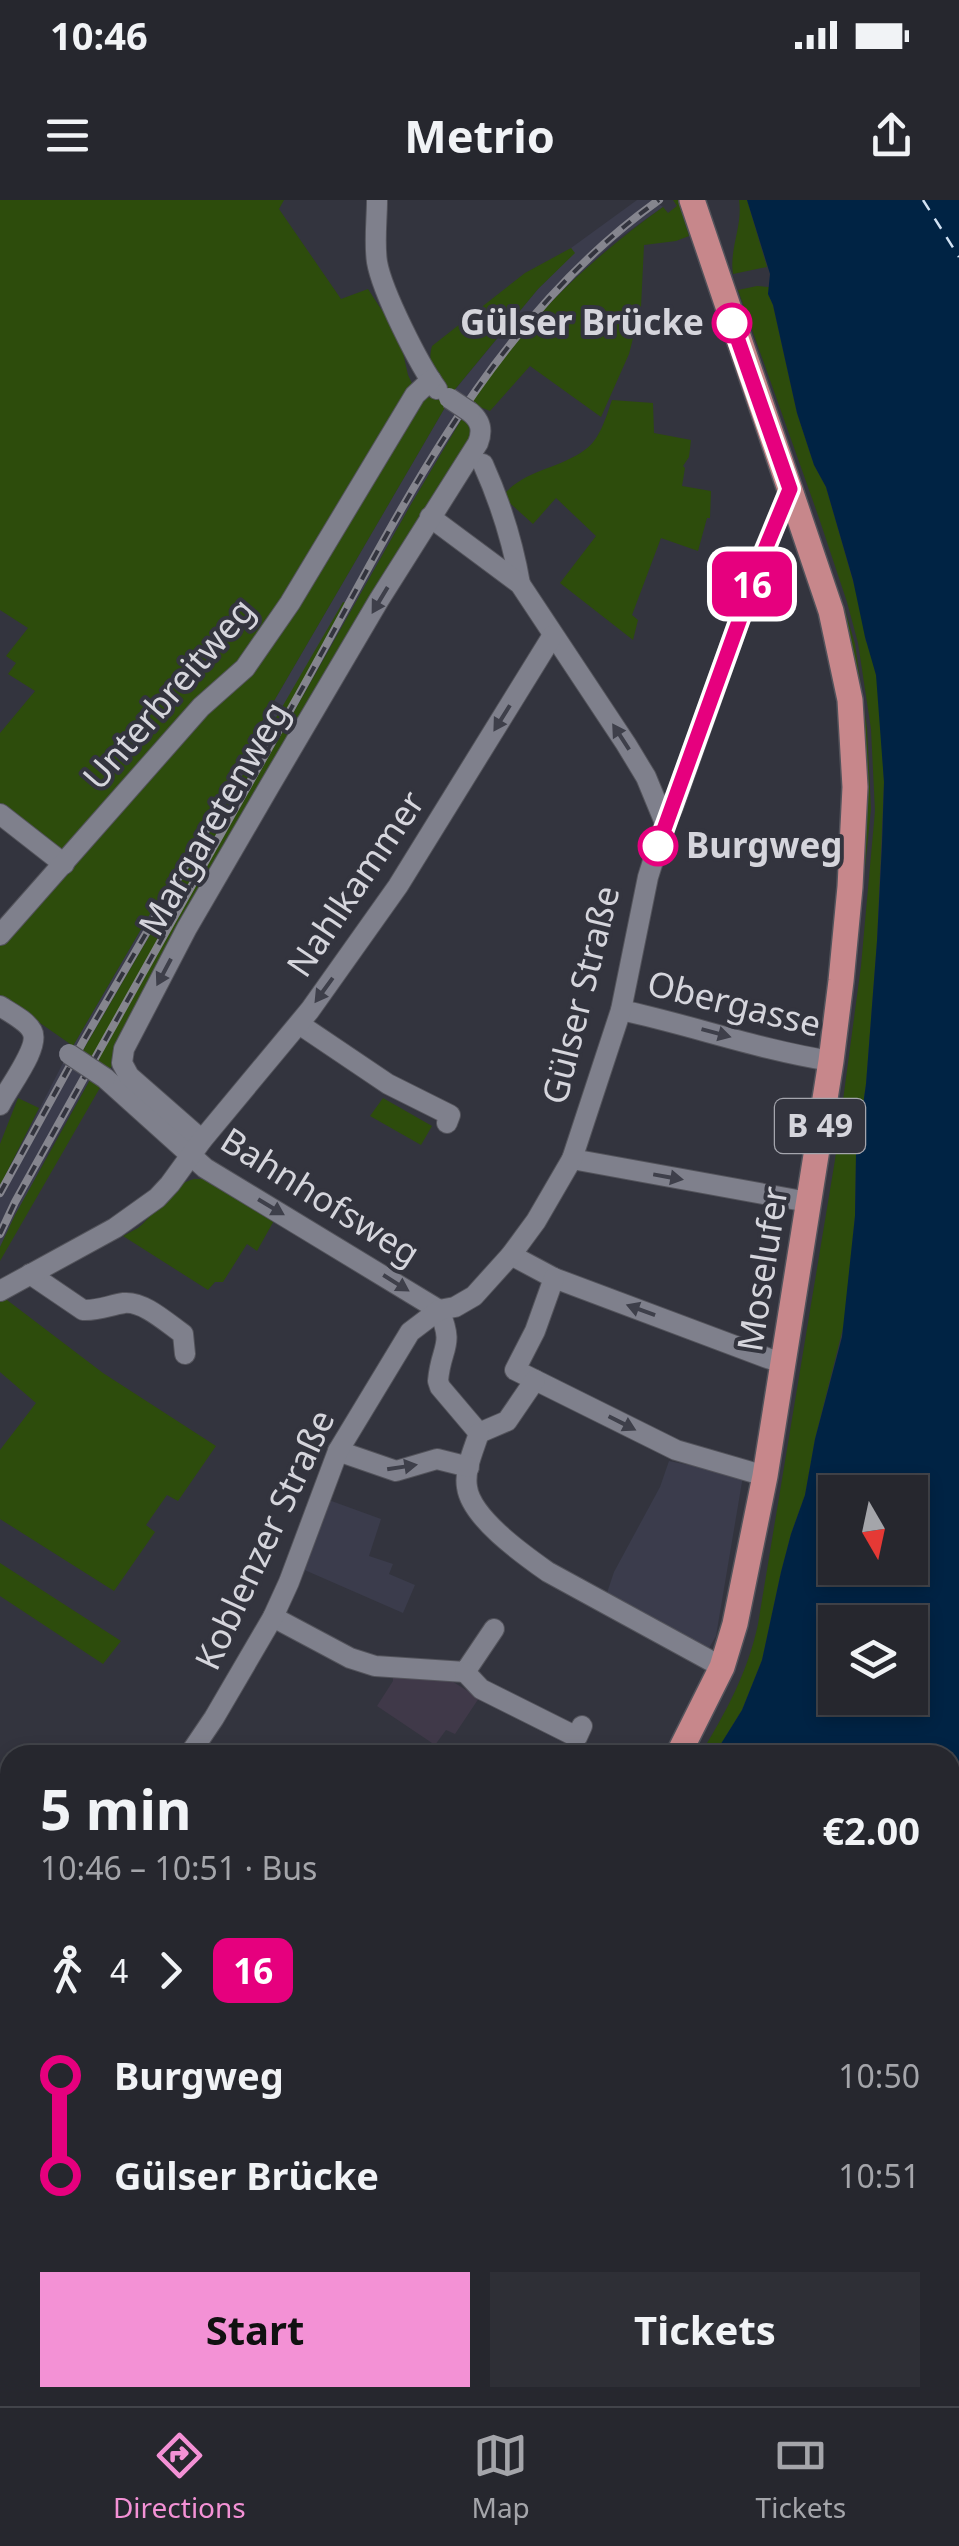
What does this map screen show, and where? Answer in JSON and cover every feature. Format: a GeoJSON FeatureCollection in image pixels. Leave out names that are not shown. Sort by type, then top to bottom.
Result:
{"type":"FeatureCollection","features":[{"type":"Feature","properties":{"kind":"main road","name":"B 49"},"geometry":{"type":"LineString","coordinates":[[692,200],[790,489]]}},
{"type":"Feature","properties":{"kind":"main road","name":"Moselufer"},"geometry":{"type":"LineString","coordinates":[[683,1745],[722,1666],[738,1609],[765,1476],[831,1061],[854,836],[852,722],[841,653],[790,489]]}},
{"type":"Feature","properties":{"kind":"street"},"geometry":{"type":"LineString","coordinates":[[377,200],[376,251],[381,280],[431,380],[480,422],[480,438],[430,517],[520,584],[636,760],[665,823]]}},
{"type":"Feature","properties":{"kind":"street","name":"Unterbreitweg"},"geometry":{"type":"LineString","coordinates":[[0,935],[201,707],[245,668],[290,604],[414,395],[431,380]]}},
{"type":"Feature","properties":{"kind":"street"},"geometry":{"type":"LineString","coordinates":[[483,464],[495,491],[520,584]]}},
{"type":"Feature","properties":{"kind":"street","name":"Gülser Straße"},"geometry":{"type":"LineString","coordinates":[[439,1310],[455,1308],[471,1299],[511,1254],[536,1221],[572,1160],[621,1010],[648,877],[665,823],[790,489]]}},
{"type":"Feature","properties":{"kind":"street","name":"Margaretenweg"},"geometry":{"type":"LineString","coordinates":[[197,1147],[130,1076],[122,1063],[124,1049],[226,860],[430,517]]}},
{"type":"Feature","properties":{"kind":"street","name":"Nahlkammer"},"geometry":{"type":"LineString","coordinates":[[0,1291],[115,1228],[157,1198],[299,1024],[398,886],[553,635]]}},
{"type":"Feature","properties":{"kind":"street"},"geometry":{"type":"LineString","coordinates":[[0,814],[64,864]]}},
{"type":"Feature","properties":{"kind":"street","name":"Bahnhofsweg"},"geometry":{"type":"LineString","coordinates":[[0,1006],[25,1032],[105,1078],[197,1147],[205,1168],[439,1310]]}},
{"type":"Feature","properties":{"kind":"street","name":"Obergasse"},"geometry":{"type":"LineString","coordinates":[[621,1010],[831,1061]]}},
{"type":"Feature","properties":{"kind":"street"},"geometry":{"type":"LineString","coordinates":[[299,1024],[388,1084],[450,1115],[447,1123]]}},
{"type":"Feature","properties":{"kind":"street"},"geometry":{"type":"LineString","coordinates":[[2,1101],[8,1071],[25,1032]]}},
{"type":"Feature","properties":{"kind":"street"},"geometry":{"type":"LineString","coordinates":[[572,1160],[808,1202]]}},
{"type":"Feature","properties":{"kind":"street"},"geometry":{"type":"LineString","coordinates":[[511,1254],[554,1278],[784,1361]]}},
{"type":"Feature","properties":{"kind":"street"},"geometry":{"type":"LineString","coordinates":[[30,1274],[84,1310],[127,1303],[138,1305],[182,1334],[185,1354]]}},
{"type":"Feature","properties":{"kind":"street"},"geometry":{"type":"LineString","coordinates":[[554,1278],[535,1331],[515,1370],[676,1450],[765,1476]]}},
{"type":"Feature","properties":{"kind":"street"},"geometry":{"type":"LineString","coordinates":[[439,1310],[448,1341],[438,1381],[479,1432]]}},
{"type":"Feature","properties":{"kind":"street","name":"Koblenzer Straße"},"geometry":{"type":"LineString","coordinates":[[196,1745],[289,1582],[338,1450],[410,1332],[439,1310]]}},
{"type":"Feature","properties":{"kind":"street"},"geometry":{"type":"LineString","coordinates":[[479,1432],[507,1421],[535,1380]]}},
{"type":"Feature","properties":{"kind":"street"},"geometry":{"type":"LineString","coordinates":[[479,1432],[466,1486],[484,1518],[548,1572],[722,1666]]}},
{"type":"Feature","properties":{"kind":"street"},"geometry":{"type":"LineString","coordinates":[[338,1450],[396,1472],[437,1460],[469,1466]]}},
{"type":"Feature","properties":{"kind":"street"},"geometry":{"type":"LineString","coordinates":[[272,1617],[350,1658],[375,1666],[465,1672],[481,1689],[577,1737],[582,1726]]}},
{"type":"Feature","properties":{"kind":"street"},"geometry":{"type":"LineString","coordinates":[[465,1672],[494,1628]]}},
{"type":"Feature","properties":{"kind":"shaded area"},"geometry":{"type":"Polygon","coordinates":[[[637,200],[653,200],[663,207],[616,240],[554,298],[528,325],[470,403],[453,392],[538,289],[574,253],[571,248],[637,200]]]}},
{"type":"Feature","properties":{"kind":"shaded area"},"geometry":{"type":"Polygon","coordinates":[[[447,404],[464,415],[97,1061],[92,1058],[346,604],[82,1052],[73,1046],[447,404]]]}},
{"type":"Feature","properties":{"kind":"shaded area"},"geometry":{"type":"Polygon","coordinates":[[[64,1061],[91,1078],[0,1247],[0,1186],[64,1061]]]}},
{"type":"Feature","properties":{"kind":"shaded area"},"geometry":{"type":"Polygon","coordinates":[[[669,1461],[743,1476],[716,1636],[709,1648],[606,1596],[669,1461]]]}},
{"type":"Feature","properties":{"kind":"shaded area"},"geometry":{"type":"Polygon","coordinates":[[[326,1499],[381,1519],[369,1556],[393,1564],[389,1574],[415,1585],[403,1613],[300,1568],[326,1499]]]}},
{"type":"Feature","properties":{"kind":"shaded area"},"geometry":{"type":"Polygon","coordinates":[[[393,1677],[450,1680],[479,1698],[455,1734],[446,1730],[435,1745],[377,1706],[393,1677]]]}},
{"type":"Feature","properties":{"kind":"green space"},"geometry":{"type":"Polygon","coordinates":[[[0,200],[284,200],[279,209],[341,299],[368,289],[381,309],[391,319],[395,317],[408,375],[419,398],[436,397],[447,404],[73,1046],[0,995],[0,940],[73,861],[0,805],[0,733],[35,691],[8,674],[16,663],[6,656],[28,628],[0,610],[0,200]]]}},
{"type":"Feature","properties":{"kind":"green space"},"geometry":{"type":"Polygon","coordinates":[[[673,200],[678,200],[689,236],[644,245],[641,307],[629,354],[601,417],[530,366],[490,411],[470,403],[511,347],[557,296],[663,207],[668,213],[677,206],[673,200]]]}},
{"type":"Feature","properties":{"kind":"green space"},"geometry":{"type":"Polygon","coordinates":[[[739,200],[747,200],[767,267],[733,274],[739,219],[739,200]]]}},
{"type":"Feature","properties":{"kind":"green space"},"geometry":{"type":"Polygon","coordinates":[[[571,248],[575,253],[538,289],[452,393],[434,372],[432,346],[525,273],[571,248]]]}},
{"type":"Feature","properties":{"kind":"green space"},"geometry":{"type":"Polygon","coordinates":[[[769,287],[797,413],[814,465],[826,487],[878,683],[884,782],[877,941],[844,1324],[762,1660],[742,1710],[720,1745],[706,1745],[735,1692],[758,1624],[835,1160],[861,966],[875,811],[871,729],[858,643],[819,518],[738,290],[769,287]]]}},
{"type":"Feature","properties":{"kind":"green space"},"geometry":{"type":"Polygon","coordinates":[[[733,292],[843,603],[855,644],[867,728],[871,809],[849,1024],[794,1373],[863,768],[733,292]]]}},
{"type":"Feature","properties":{"kind":"green space"},"geometry":{"type":"Polygon","coordinates":[[[612,400],[653,403],[654,433],[691,440],[682,486],[711,491],[710,518],[698,551],[661,538],[632,615],[638,620],[633,640],[560,583],[596,536],[556,498],[533,524],[502,496],[532,474],[591,445],[612,400]]]}},
{"type":"Feature","properties":{"kind":"green space"},"geometry":{"type":"Polygon","coordinates":[[[464,415],[476,426],[110,1069],[97,1061],[464,415]]]}},
{"type":"Feature","properties":{"kind":"green space"},"geometry":{"type":"Polygon","coordinates":[[[343,602],[347,603],[92,1058],[82,1052],[343,602]]]}},
{"type":"Feature","properties":{"kind":"green space"},"geometry":{"type":"Polygon","coordinates":[[[91,1078],[101,1086],[0,1261],[0,1247],[15,1215],[91,1078]]]}},
{"type":"Feature","properties":{"kind":"green space"},"geometry":{"type":"Polygon","coordinates":[[[18,1098],[39,1108],[0,1186],[0,1144],[18,1098]]]}},
{"type":"Feature","properties":{"kind":"green space"},"geometry":{"type":"Polygon","coordinates":[[[383,1098],[432,1126],[421,1145],[370,1116],[383,1098]]]}},
{"type":"Feature","properties":{"kind":"green space"},"geometry":{"type":"Polygon","coordinates":[[[194,1179],[206,1179],[276,1217],[257,1251],[247,1244],[223,1282],[215,1282],[208,1290],[123,1236],[145,1222],[177,1187],[194,1179]]]}},
{"type":"Feature","properties":{"kind":"green space"},"geometry":{"type":"Polygon","coordinates":[[[2,1298],[103,1373],[216,1446],[178,1501],[167,1495],[146,1525],[155,1532],[114,1591],[0,1519],[0,1450],[36,1403],[0,1372],[2,1298]]]}},
{"type":"Feature","properties":{"kind":"green space"},"geometry":{"type":"Polygon","coordinates":[[[0,1563],[121,1641],[103,1664],[0,1596],[0,1563]]]}},
{"type":"Feature","properties":{"kind":"water"},"geometry":{"type":"Polygon","coordinates":[[[747,200],[959,200],[959,1745],[720,1745],[742,1710],[762,1660],[842,1337],[855,1216],[856,1155],[866,1084],[882,844],[884,782],[876,675],[826,487],[814,465],[797,413],[768,294],[770,274],[747,200]]]}},
{"type":"Feature","properties":{"kind":"ferry route"},"geometry":{"type":"LineString","coordinates":[[923,200],[959,257]]}},
{"type":"Feature","properties":{"kind":"railway"},"geometry":{"type":"LineString","coordinates":[[0,1234],[407,498],[449,431],[542,306],[597,250],[659,200]]}},
{"type":"Feature","properties":{"kind":"railway"},"geometry":{"type":"LineString","coordinates":[[0,1193],[216,813]]}},
{"type":"Feature","properties":{"kind":"bus line","name":"16"},"geometry":{"type":"LineString","coordinates":[[658,846],[790,489],[732,323]]}},
{"type":"Feature","properties":{"kind":"place","name":"Gülser Brücke"},"geometry":{"type":"Point","coordinates":[732,323]}},
{"type":"Feature","properties":{"kind":"place","name":"Burgweg"},"geometry":{"type":"Point","coordinates":[658,846]}}]}
